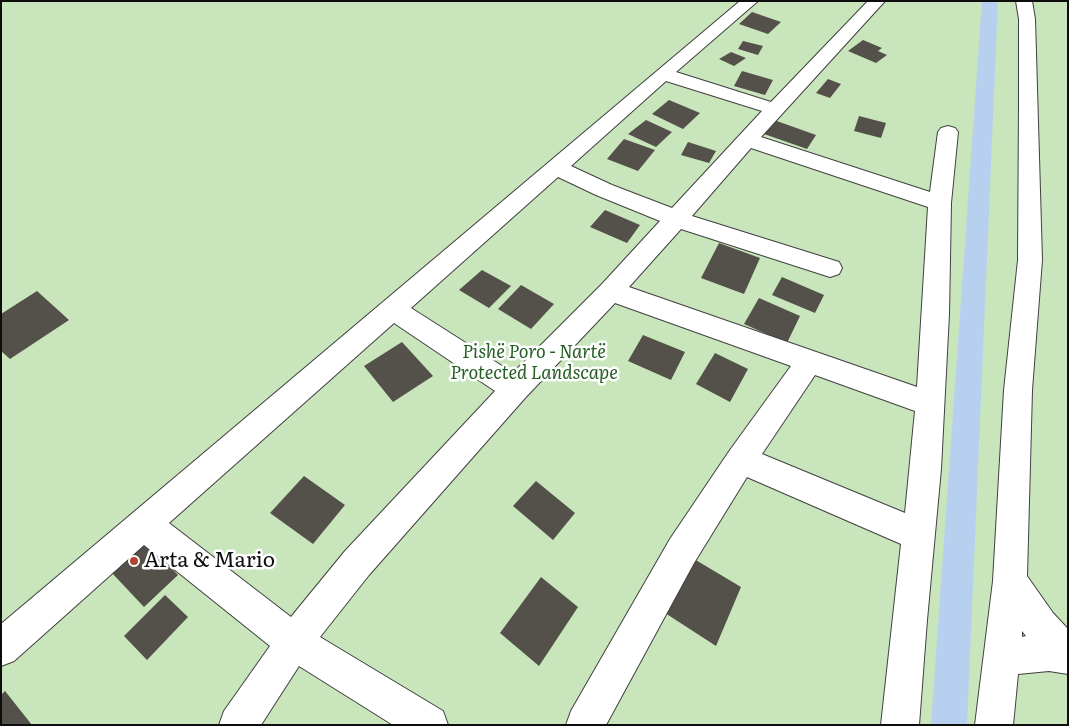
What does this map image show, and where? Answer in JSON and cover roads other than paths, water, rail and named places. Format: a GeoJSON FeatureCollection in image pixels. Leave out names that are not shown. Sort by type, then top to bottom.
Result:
{"type":"FeatureCollection","features":[{"type":"Feature","properties":{"kind":"street"},"geometry":{"type":"LineString","coordinates":[[1,648],[555,167],[750,1]]}},
{"type":"Feature","properties":{"kind":"street"},"geometry":{"type":"LineString","coordinates":[[238,725],[294,642],[357,563],[515,389],[611,291],[775,109],[876,1]]}},
{"type":"Feature","properties":{"kind":"street"},"geometry":{"type":"LineString","coordinates":[[994,725],[1010,581],[1018,390],[1030,260],[1029,104],[1027,19],[1024,1]]}},
{"type":"Feature","properties":{"kind":"street"},"geometry":{"type":"LineString","coordinates":[[663,74],[775,109]]}},
{"type":"Feature","properties":{"kind":"street"},"geometry":{"type":"LineString","coordinates":[[900,725],[909,620],[926,469],[940,203],[948,132]]}},
{"type":"Feature","properties":{"kind":"street"},"geometry":{"type":"LineString","coordinates":[[748,140],[810,162],[940,203]]}},
{"type":"Feature","properties":{"kind":"street"},"geometry":{"type":"LineString","coordinates":[[555,167],[604,190],[677,219],[830,268]]}},
{"type":"Feature","properties":{"kind":"street"},"geometry":{"type":"LineString","coordinates":[[611,291],[930,404]]}},
{"type":"Feature","properties":{"kind":"street"},"geometry":{"type":"LineString","coordinates":[[392,308],[515,389]]}},
{"type":"Feature","properties":{"kind":"street"},"geometry":{"type":"LineString","coordinates":[[585,725],[682,551],[741,460],[809,362]]}},
{"type":"Feature","properties":{"kind":"street"},"geometry":{"type":"LineString","coordinates":[[741,460],[919,535]]}},
{"type":"Feature","properties":{"kind":"street"},"geometry":{"type":"LineString","coordinates":[[144,524],[294,642],[429,725]]}},
{"type":"Feature","properties":{"kind":"street"},"geometry":{"type":"LineString","coordinates":[[1010,581],[1040,626],[1067,655]]}},
{"type":"Feature","properties":{"kind":"street"},"geometry":{"type":"LineString","coordinates":[[1001,660],[1020,654],[1048,653],[1067,655]]}},
{"type":"Feature","properties":{"kind":"waterway"},"geometry":{"type":"LineString","coordinates":[[949,725],[990,1]]}},
{"type":"Feature","properties":{"kind":"place","name":"Arta & Mario"},"geometry":{"type":"Point","coordinates":[134,561]}},
{"type":"Feature","properties":{"kind":"park label","name":"Pishë Poro - Nartë Protected Landscape"},"geometry":{"type":"Point","coordinates":[534,363]}}]}
